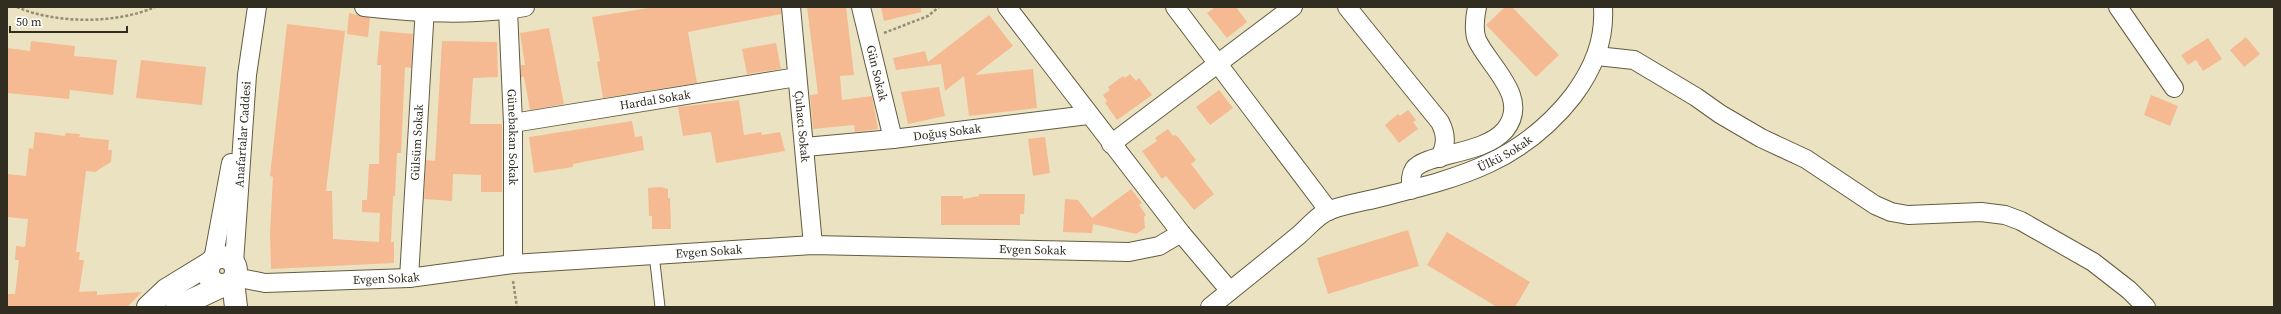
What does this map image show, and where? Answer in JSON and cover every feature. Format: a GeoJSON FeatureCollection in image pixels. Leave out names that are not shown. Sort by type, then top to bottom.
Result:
{"type":"FeatureCollection","features":[{"type":"Feature","properties":{"kind":"main road"},"geometry":{"type":"LineString","coordinates":[[148,307],[166,290],[225,271]]}},
{"type":"Feature","properties":{"kind":"main road"},"geometry":{"type":"LineString","coordinates":[[177,307],[225,271]]}},
{"type":"Feature","properties":{"kind":"main road"},"geometry":{"type":"LineString","coordinates":[[225,271],[236,307]]}},
{"type":"Feature","properties":{"kind":"street","name":"Anafartalar Caddesi"},"geometry":{"type":"LineString","coordinates":[[225,271],[247,75],[257,7]]}},
{"type":"Feature","properties":{"kind":"street"},"geometry":{"type":"LineString","coordinates":[[364,7],[425,10],[516,8]]}},
{"type":"Feature","properties":{"kind":"street","name":"Çuhacı Sokak"},"geometry":{"type":"LineString","coordinates":[[791,7],[813,245]]}},
{"type":"Feature","properties":{"kind":"street","name":"Gün Sokak"},"geometry":{"type":"LineString","coordinates":[[861,7],[893,139]]}},
{"type":"Feature","properties":{"kind":"street"},"geometry":{"type":"LineString","coordinates":[[1007,7],[1088,115],[1180,233],[1230,291]]}},
{"type":"Feature","properties":{"kind":"street"},"geometry":{"type":"LineString","coordinates":[[1175,7],[1219,62],[1328,211],[1210,307]]}},
{"type":"Feature","properties":{"kind":"street"},"geometry":{"type":"LineString","coordinates":[[1111,144],[1293,7]]}},
{"type":"Feature","properties":{"kind":"street"},"geometry":{"type":"LineString","coordinates":[[1347,7],[1440,122],[1445,133],[1446,141],[1440,158]]}},
{"type":"Feature","properties":{"kind":"street"},"geometry":{"type":"LineString","coordinates":[[1411,190],[1411,176],[1418,165],[1463,152],[1496,138],[1505,130],[1512,113],[1512,104],[1506,84],[1477,40],[1475,29],[1477,7]]}},
{"type":"Feature","properties":{"kind":"street","name":"Ülkü Sokak"},"geometry":{"type":"LineString","coordinates":[[1328,211],[1411,190],[1492,163],[1532,139],[1569,101],[1580,86],[1597,56],[1603,28],[1603,7]]}},
{"type":"Feature","properties":{"kind":"street"},"geometry":{"type":"LineString","coordinates":[[2118,7],[2174,88]]}},
{"type":"Feature","properties":{"kind":"street","name":"Günebakan Sokak"},"geometry":{"type":"LineString","coordinates":[[513,264],[513,123],[516,8]]}},
{"type":"Feature","properties":{"kind":"street","name":"Gülsüm Sokak"},"geometry":{"type":"LineString","coordinates":[[409,278],[425,10]]}},
{"type":"Feature","properties":{"kind":"street"},"geometry":{"type":"LineString","coordinates":[[1597,56],[1634,60],[1696,97],[1720,114],[1761,138],[1806,159],[1875,205],[1891,212],[1908,215],[1981,212],[2005,215],[2021,221],[2093,262],[2129,290],[2146,307]]}},
{"type":"Feature","properties":{"kind":"street","name":"Hardal Sokak"},"geometry":{"type":"LineString","coordinates":[[513,123],[797,76]]}},
{"type":"Feature","properties":{"kind":"street","name":"Doğuş Sokak"},"geometry":{"type":"LineString","coordinates":[[805,147],[893,139],[1088,115]]}},
{"type":"Feature","properties":{"kind":"street","name":"Evgen Sokak"},"geometry":{"type":"LineString","coordinates":[[225,271],[266,283],[409,278],[513,264],[813,245],[1129,252],[1159,246],[1180,233]]}},
{"type":"Feature","properties":{"kind":"lane"},"geometry":{"type":"LineString","coordinates":[[654,254],[660,307]]}},
{"type":"Feature","properties":{"kind":"path"},"geometry":{"type":"LineString","coordinates":[[17,7],[42,14],[97,20],[125,16],[155,7]]}},
{"type":"Feature","properties":{"kind":"path"},"geometry":{"type":"LineString","coordinates":[[868,38],[928,16],[939,7]]}},
{"type":"Feature","properties":{"kind":"path"},"geometry":{"type":"LineString","coordinates":[[513,264],[517,307]]}},
{"type":"Feature","properties":{"kind":"building"},"geometry":{"type":"Polygon","coordinates":[[[654,7],[781,7],[781,14],[688,32],[697,83],[603,98],[597,62],[600,61],[592,17],[654,7]]]}},
{"type":"Feature","properties":{"kind":"building"},"geometry":{"type":"Polygon","coordinates":[[[807,7],[846,7],[854,75],[840,76],[842,100],[872,96],[878,129],[855,132],[854,125],[813,129],[810,95],[818,94],[807,7]]]}},
{"type":"Feature","properties":{"kind":"building"},"geometry":{"type":"Polygon","coordinates":[[[881,7],[921,7],[921,12],[884,21],[881,7]]]}},
{"type":"Feature","properties":{"kind":"building"},"geometry":{"type":"Polygon","coordinates":[[[1215,7],[1236,7],[1247,22],[1227,38],[1207,13],[1215,7]]]}},
{"type":"Feature","properties":{"kind":"building"},"geometry":{"type":"Polygon","coordinates":[[[1505,7],[1512,7],[1559,55],[1536,77],[1486,25],[1505,7]]]}},
{"type":"Feature","properties":{"kind":"building"},"geometry":{"type":"Polygon","coordinates":[[[349,13],[370,18],[368,37],[347,34],[349,13]]]}},
{"type":"Feature","properties":{"kind":"building"},"geometry":{"type":"Polygon","coordinates":[[[989,15],[1013,46],[975,75],[1033,69],[1037,108],[969,116],[964,76],[945,91],[941,64],[896,70],[893,58],[925,51],[928,62],[989,15]]]}},
{"type":"Feature","properties":{"kind":"building"},"geometry":{"type":"Polygon","coordinates":[[[287,24],[345,31],[326,191],[332,191],[333,239],[379,242],[380,213],[362,212],[362,200],[367,200],[369,164],[379,164],[381,65],[377,65],[380,31],[413,34],[411,68],[405,67],[401,153],[397,153],[395,196],[393,196],[391,242],[394,242],[394,263],[271,269],[270,233],[273,177],[270,176],[287,24]]]}},
{"type":"Feature","properties":{"kind":"building"},"geometry":{"type":"Polygon","coordinates":[[[549,28],[564,104],[530,110],[524,77],[521,77],[521,65],[525,65],[520,33],[549,28]]]}},
{"type":"Feature","properties":{"kind":"building"},"geometry":{"type":"Polygon","coordinates":[[[2246,37],[2260,54],[2244,67],[2230,50],[2246,37]]]}},
{"type":"Feature","properties":{"kind":"building"},"geometry":{"type":"Polygon","coordinates":[[[2208,38],[2222,59],[2203,71],[2196,60],[2188,65],[2181,55],[2208,38]]]}},
{"type":"Feature","properties":{"kind":"building"},"geometry":{"type":"Polygon","coordinates":[[[31,41],[75,46],[74,56],[117,60],[113,95],[70,90],[69,99],[7,93],[7,48],[30,51],[31,41]]]}},
{"type":"Feature","properties":{"kind":"building"},"geometry":{"type":"Polygon","coordinates":[[[442,41],[497,42],[498,77],[473,78],[470,124],[502,124],[502,192],[481,192],[481,175],[453,174],[452,201],[424,199],[426,160],[435,161],[442,41]]]}},
{"type":"Feature","properties":{"kind":"building"},"geometry":{"type":"Polygon","coordinates":[[[776,43],[781,69],[747,74],[742,49],[776,43]]]}},
{"type":"Feature","properties":{"kind":"building"},"geometry":{"type":"Polygon","coordinates":[[[141,60],[206,67],[202,105],[136,98],[141,60]]]}},
{"type":"Feature","properties":{"kind":"building"},"geometry":{"type":"Polygon","coordinates":[[[1130,74],[1136,81],[1139,78],[1152,95],[1117,120],[1105,103],[1107,101],[1103,95],[1110,90],[1108,87],[1123,76],[1125,78],[1130,74]]]}},
{"type":"Feature","properties":{"kind":"building"},"geometry":{"type":"Polygon","coordinates":[[[939,87],[945,116],[908,124],[901,92],[939,87]]]}},
{"type":"Feature","properties":{"kind":"building"},"geometry":{"type":"Polygon","coordinates":[[[1219,90],[1233,108],[1210,125],[1196,107],[1219,90]]]}},
{"type":"Feature","properties":{"kind":"building"},"geometry":{"type":"Polygon","coordinates":[[[2151,95],[2178,106],[2170,126],[2144,115],[2151,95]]]}},
{"type":"Feature","properties":{"kind":"building"},"geometry":{"type":"Polygon","coordinates":[[[739,100],[744,135],[761,132],[762,135],[780,132],[785,151],[716,163],[711,132],[683,136],[678,107],[739,100]]]}},
{"type":"Feature","properties":{"kind":"building"},"geometry":{"type":"Polygon","coordinates":[[[1408,110],[1416,120],[1413,122],[1418,129],[1399,143],[1385,125],[1398,114],[1400,116],[1408,110]]]}},
{"type":"Feature","properties":{"kind":"building"},"geometry":{"type":"Polygon","coordinates":[[[632,121],[635,137],[642,136],[644,150],[573,164],[573,167],[534,173],[529,137],[632,121]]]}},
{"type":"Feature","properties":{"kind":"building"},"geometry":{"type":"Polygon","coordinates":[[[1168,129],[1173,136],[1175,135],[1178,137],[1196,160],[1191,164],[1214,194],[1194,210],[1166,176],[1162,179],[1142,151],[1157,141],[1155,138],[1168,129]]]}},
{"type":"Feature","properties":{"kind":"building"},"geometry":{"type":"Polygon","coordinates":[[[35,132],[65,136],[66,133],[80,134],[79,137],[109,140],[108,150],[112,150],[111,162],[95,172],[86,171],[76,252],[80,252],[79,260],[84,260],[79,292],[97,291],[97,295],[142,292],[127,307],[7,307],[7,294],[15,294],[19,260],[15,260],[16,246],[25,247],[28,219],[7,217],[7,174],[26,176],[29,148],[33,149],[35,132]]]}},
{"type":"Feature","properties":{"kind":"building"},"geometry":{"type":"Polygon","coordinates":[[[1045,137],[1050,173],[1033,176],[1028,139],[1045,137]]]}},
{"type":"Feature","properties":{"kind":"building"},"geometry":{"type":"Polygon","coordinates":[[[661,187],[668,189],[668,198],[670,198],[671,229],[652,229],[652,216],[649,216],[648,188],[661,187]]]}},
{"type":"Feature","properties":{"kind":"building"},"geometry":{"type":"Polygon","coordinates":[[[1131,189],[1142,203],[1139,205],[1146,215],[1144,217],[1145,228],[1136,234],[1093,224],[1092,233],[1063,232],[1065,199],[1078,200],[1092,218],[1131,189]]]}},
{"type":"Feature","properties":{"kind":"building"},"geometry":{"type":"Polygon","coordinates":[[[979,194],[1025,194],[1024,214],[1020,214],[1020,225],[941,225],[941,196],[963,196],[963,199],[979,196],[979,194]]]}},
{"type":"Feature","properties":{"kind":"building"},"geometry":{"type":"Polygon","coordinates":[[[1408,230],[1419,266],[1328,294],[1317,258],[1408,230]]]}},
{"type":"Feature","properties":{"kind":"building"},"geometry":{"type":"Polygon","coordinates":[[[1447,232],[1530,282],[1515,307],[1497,307],[1427,265],[1447,232]]]}}]}
